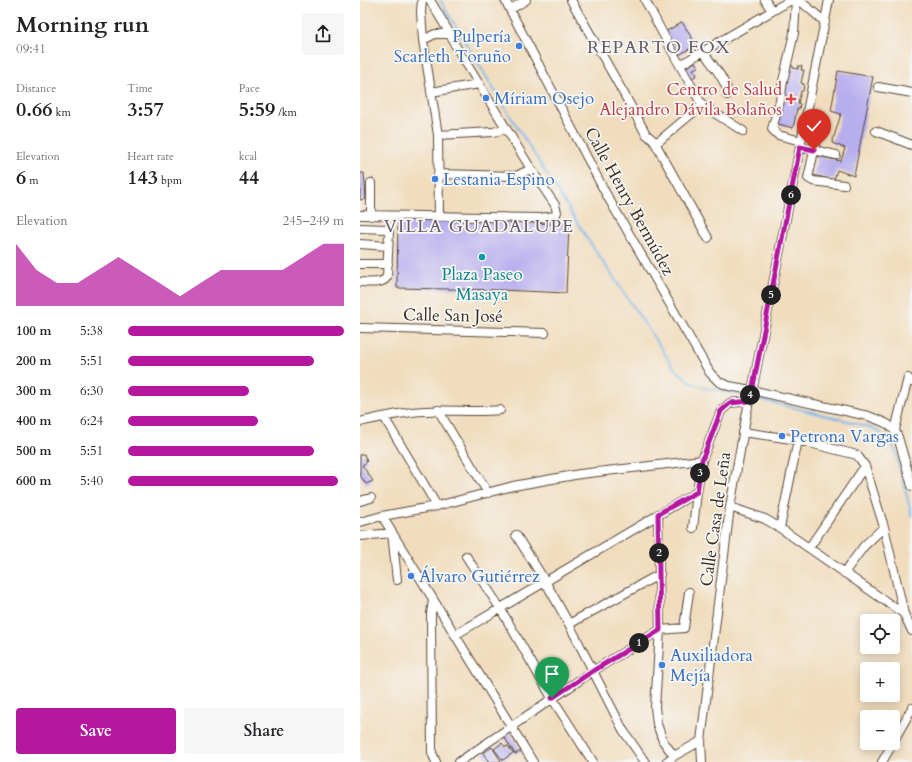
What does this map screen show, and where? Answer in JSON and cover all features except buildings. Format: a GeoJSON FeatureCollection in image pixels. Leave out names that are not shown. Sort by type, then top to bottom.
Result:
{"type":"FeatureCollection","features":[{"type":"Feature","properties":{"kind":"street"},"geometry":{"type":"LineString","coordinates":[[422,0],[421,12],[423,40],[438,134],[438,217]]}},
{"type":"Feature","properties":{"kind":"street"},"geometry":{"type":"LineString","coordinates":[[360,215],[540,218],[555,216],[557,212],[555,205],[455,45],[430,0]]}},
{"type":"Feature","properties":{"kind":"street","name":"Calle Henry Bermúdez"},"geometry":{"type":"LineString","coordinates":[[505,0],[606,194],[710,373],[719,382],[729,386],[868,416],[886,423],[895,430]]}},
{"type":"Feature","properties":{"kind":"street"},"geometry":{"type":"LineString","coordinates":[[511,9],[526,0]]}},
{"type":"Feature","properties":{"kind":"street"},"geometry":{"type":"LineString","coordinates":[[571,0],[646,134],[654,141],[708,238]]}},
{"type":"Feature","properties":{"kind":"street"},"geometry":{"type":"LineString","coordinates":[[645,0],[702,106],[743,131]]}},
{"type":"Feature","properties":{"kind":"street"},"geometry":{"type":"LineString","coordinates":[[765,0],[772,11]]}},
{"type":"Feature","properties":{"kind":"street"},"geometry":{"type":"LineString","coordinates":[[680,65],[791,0]]}},
{"type":"Feature","properties":{"kind":"street"},"geometry":{"type":"LineString","coordinates":[[796,0],[794,32],[780,101],[772,129],[778,135],[814,150],[836,155]]}},
{"type":"Feature","properties":{"kind":"street"},"geometry":{"type":"LineString","coordinates":[[799,0],[825,22]]}},
{"type":"Feature","properties":{"kind":"street","name":"Calle Casa de Leña"},"geometry":{"type":"LineString","coordinates":[[702,762],[701,740],[730,507],[751,390],[829,0]]}},
{"type":"Feature","properties":{"kind":"street"},"geometry":{"type":"LineString","coordinates":[[423,40],[435,34],[450,34]]}},
{"type":"Feature","properties":{"kind":"street"},"geometry":{"type":"LineString","coordinates":[[702,51],[725,82],[728,95]]}},
{"type":"Feature","properties":{"kind":"street"},"geometry":{"type":"LineString","coordinates":[[431,92],[479,84]]}},
{"type":"Feature","properties":{"kind":"street"},"geometry":{"type":"LineString","coordinates":[[878,87],[912,93]]}},
{"type":"Feature","properties":{"kind":"street"},"geometry":{"type":"LineString","coordinates":[[654,141],[659,141],[702,106]]}},
{"type":"Feature","properties":{"kind":"street"},"geometry":{"type":"LineString","coordinates":[[821,120],[808,178],[813,181],[844,185]]}},
{"type":"Feature","properties":{"kind":"street"},"geometry":{"type":"LineString","coordinates":[[438,134],[493,132],[506,128]]}},
{"type":"Feature","properties":{"kind":"street"},"geometry":{"type":"LineString","coordinates":[[876,131],[912,144]]}},
{"type":"Feature","properties":{"kind":"street"},"geometry":{"type":"LineString","coordinates":[[438,174],[516,176],[532,169]]}},
{"type":"Feature","properties":{"kind":"street"},"geometry":{"type":"LineString","coordinates":[[371,183],[371,216]]}},
{"type":"Feature","properties":{"kind":"street"},"geometry":{"type":"LineString","coordinates":[[360,228],[386,229],[389,232],[386,277],[381,282],[360,282]]}},
{"type":"Feature","properties":{"kind":"street"},"geometry":{"type":"LineString","coordinates":[[360,244],[388,246]]}},
{"type":"Feature","properties":{"kind":"street"},"geometry":{"type":"LineString","coordinates":[[360,264],[388,264]]}},
{"type":"Feature","properties":{"kind":"street","name":"Calle San José"},"geometry":{"type":"LineString","coordinates":[[360,328],[545,333]]}},
{"type":"Feature","properties":{"kind":"street"},"geometry":{"type":"LineString","coordinates":[[911,377],[895,430],[912,486]]}},
{"type":"Feature","properties":{"kind":"street"},"geometry":{"type":"LineString","coordinates":[[693,528],[702,460],[721,411],[730,403],[749,401]]}},
{"type":"Feature","properties":{"kind":"street"},"geometry":{"type":"LineString","coordinates":[[438,410],[488,493]]}},
{"type":"Feature","properties":{"kind":"street"},"geometry":{"type":"LineString","coordinates":[[360,422],[412,412],[438,410],[500,410]]}},
{"type":"Feature","properties":{"kind":"street"},"geometry":{"type":"LineString","coordinates":[[384,417],[436,506]]}},
{"type":"Feature","properties":{"kind":"street"},"geometry":{"type":"LineString","coordinates":[[743,432],[798,440],[857,455],[865,466],[884,527],[904,614],[912,631]]}},
{"type":"Feature","properties":{"kind":"street"},"geometry":{"type":"LineString","coordinates":[[780,528],[798,440]]}},
{"type":"Feature","properties":{"kind":"street"},"geometry":{"type":"LineString","coordinates":[[360,522],[382,516],[436,506],[513,486],[580,474],[702,460]]}},
{"type":"Feature","properties":{"kind":"street"},"geometry":{"type":"LineString","coordinates":[[808,548],[865,466]]}},
{"type":"Feature","properties":{"kind":"street"},"geometry":{"type":"LineString","coordinates":[[455,635],[697,492]]}},
{"type":"Feature","properties":{"kind":"street"},"geometry":{"type":"LineString","coordinates":[[360,501],[371,498]]}},
{"type":"Feature","properties":{"kind":"street"},"geometry":{"type":"LineString","coordinates":[[730,507],[765,519],[780,528],[904,614]]}},
{"type":"Feature","properties":{"kind":"street"},"geometry":{"type":"LineString","coordinates":[[658,514],[660,630],[655,707],[657,724],[664,740],[674,756]]}},
{"type":"Feature","properties":{"kind":"street"},"geometry":{"type":"LineString","coordinates":[[382,516],[533,762]]}},
{"type":"Feature","properties":{"kind":"street"},"geometry":{"type":"LineString","coordinates":[[844,573],[864,546],[884,527]]}},
{"type":"Feature","properties":{"kind":"street"},"geometry":{"type":"LineString","coordinates":[[360,536],[392,533]]}},
{"type":"Feature","properties":{"kind":"street"},"geometry":{"type":"LineString","coordinates":[[392,533],[397,580]]}},
{"type":"Feature","properties":{"kind":"street"},"geometry":{"type":"LineString","coordinates":[[516,535],[545,581],[569,624],[623,730],[645,762]]}},
{"type":"Feature","properties":{"kind":"street"},"geometry":{"type":"LineString","coordinates":[[466,556],[500,608],[552,698],[593,762]]}},
{"type":"Feature","properties":{"kind":"street"},"geometry":{"type":"LineString","coordinates":[[569,624],[660,574]]}},
{"type":"Feature","properties":{"kind":"street"},"geometry":{"type":"LineString","coordinates":[[459,762],[593,671],[660,630],[684,628],[689,592]]}},
{"type":"Feature","properties":{"kind":"street"},"geometry":{"type":"LineString","coordinates":[[433,599],[430,614],[432,753],[436,762]]}},
{"type":"Feature","properties":{"kind":"street"},"geometry":{"type":"LineString","coordinates":[[900,730],[912,708]]}},
{"type":"Feature","properties":{"kind":"street"},"geometry":{"type":"LineString","coordinates":[[666,762],[701,740]]}},
{"type":"Feature","properties":{"kind":"street"},"geometry":{"type":"LineString","coordinates":[[882,762],[889,750]]}},
{"type":"Feature","properties":{"kind":"waterway"},"geometry":{"type":"LineString","coordinates":[[440,0],[504,106],[589,241],[675,369],[693,384],[709,389],[739,394]]}},
{"type":"Feature","properties":{"kind":"waterway"},"geometry":{"type":"LineString","coordinates":[[758,399],[848,421],[874,429],[888,438],[895,450],[912,516]]}},
{"type":"Feature","properties":{"kind":"place","name":"Pulpería Scarleth Toruño"},"geometry":{"type":"Point","coordinates":[519,46]}},
{"type":"Feature","properties":{"kind":"place","name":"Míriam Osejo"},"geometry":{"type":"Point","coordinates":[486,98]}},
{"type":"Feature","properties":{"kind":"place","name":"Centro de Salud Alejandro Dávila Bolaños"},"geometry":{"type":"Point","coordinates":[791,99]}},
{"type":"Feature","properties":{"kind":"place","name":"Lestania Espino"},"geometry":{"type":"Point","coordinates":[435,179]}},
{"type":"Feature","properties":{"kind":"place","name":"Plaza Paseo Masaya"},"geometry":{"type":"Point","coordinates":[482,257]}},
{"type":"Feature","properties":{"kind":"place","name":"Petrona Vargas"},"geometry":{"type":"Point","coordinates":[782,436]}},
{"type":"Feature","properties":{"kind":"place","name":"Álvaro Gutiérrez"},"geometry":{"type":"Point","coordinates":[411,576]}},
{"type":"Feature","properties":{"kind":"place","name":"Auxiliadora Mejía"},"geometry":{"type":"Point","coordinates":[662,665]}},
{"type":"Feature","properties":{"kind":"district","name":"REPARTO FOX"},"geometry":{"type":"Point","coordinates":[659,47]}},
{"type":"Feature","properties":{"kind":"district","name":"VILLA GUADALUPE"},"geometry":{"type":"Point","coordinates":[479,226]}},
{"type":"Feature","properties":{"kind":"route"},"geometry":{"type":"LineString","coordinates":[[552,698],[660,630],[658,514],[697,492],[702,460],[721,411],[730,403],[749,401],[800,147],[814,150]]}}]}
